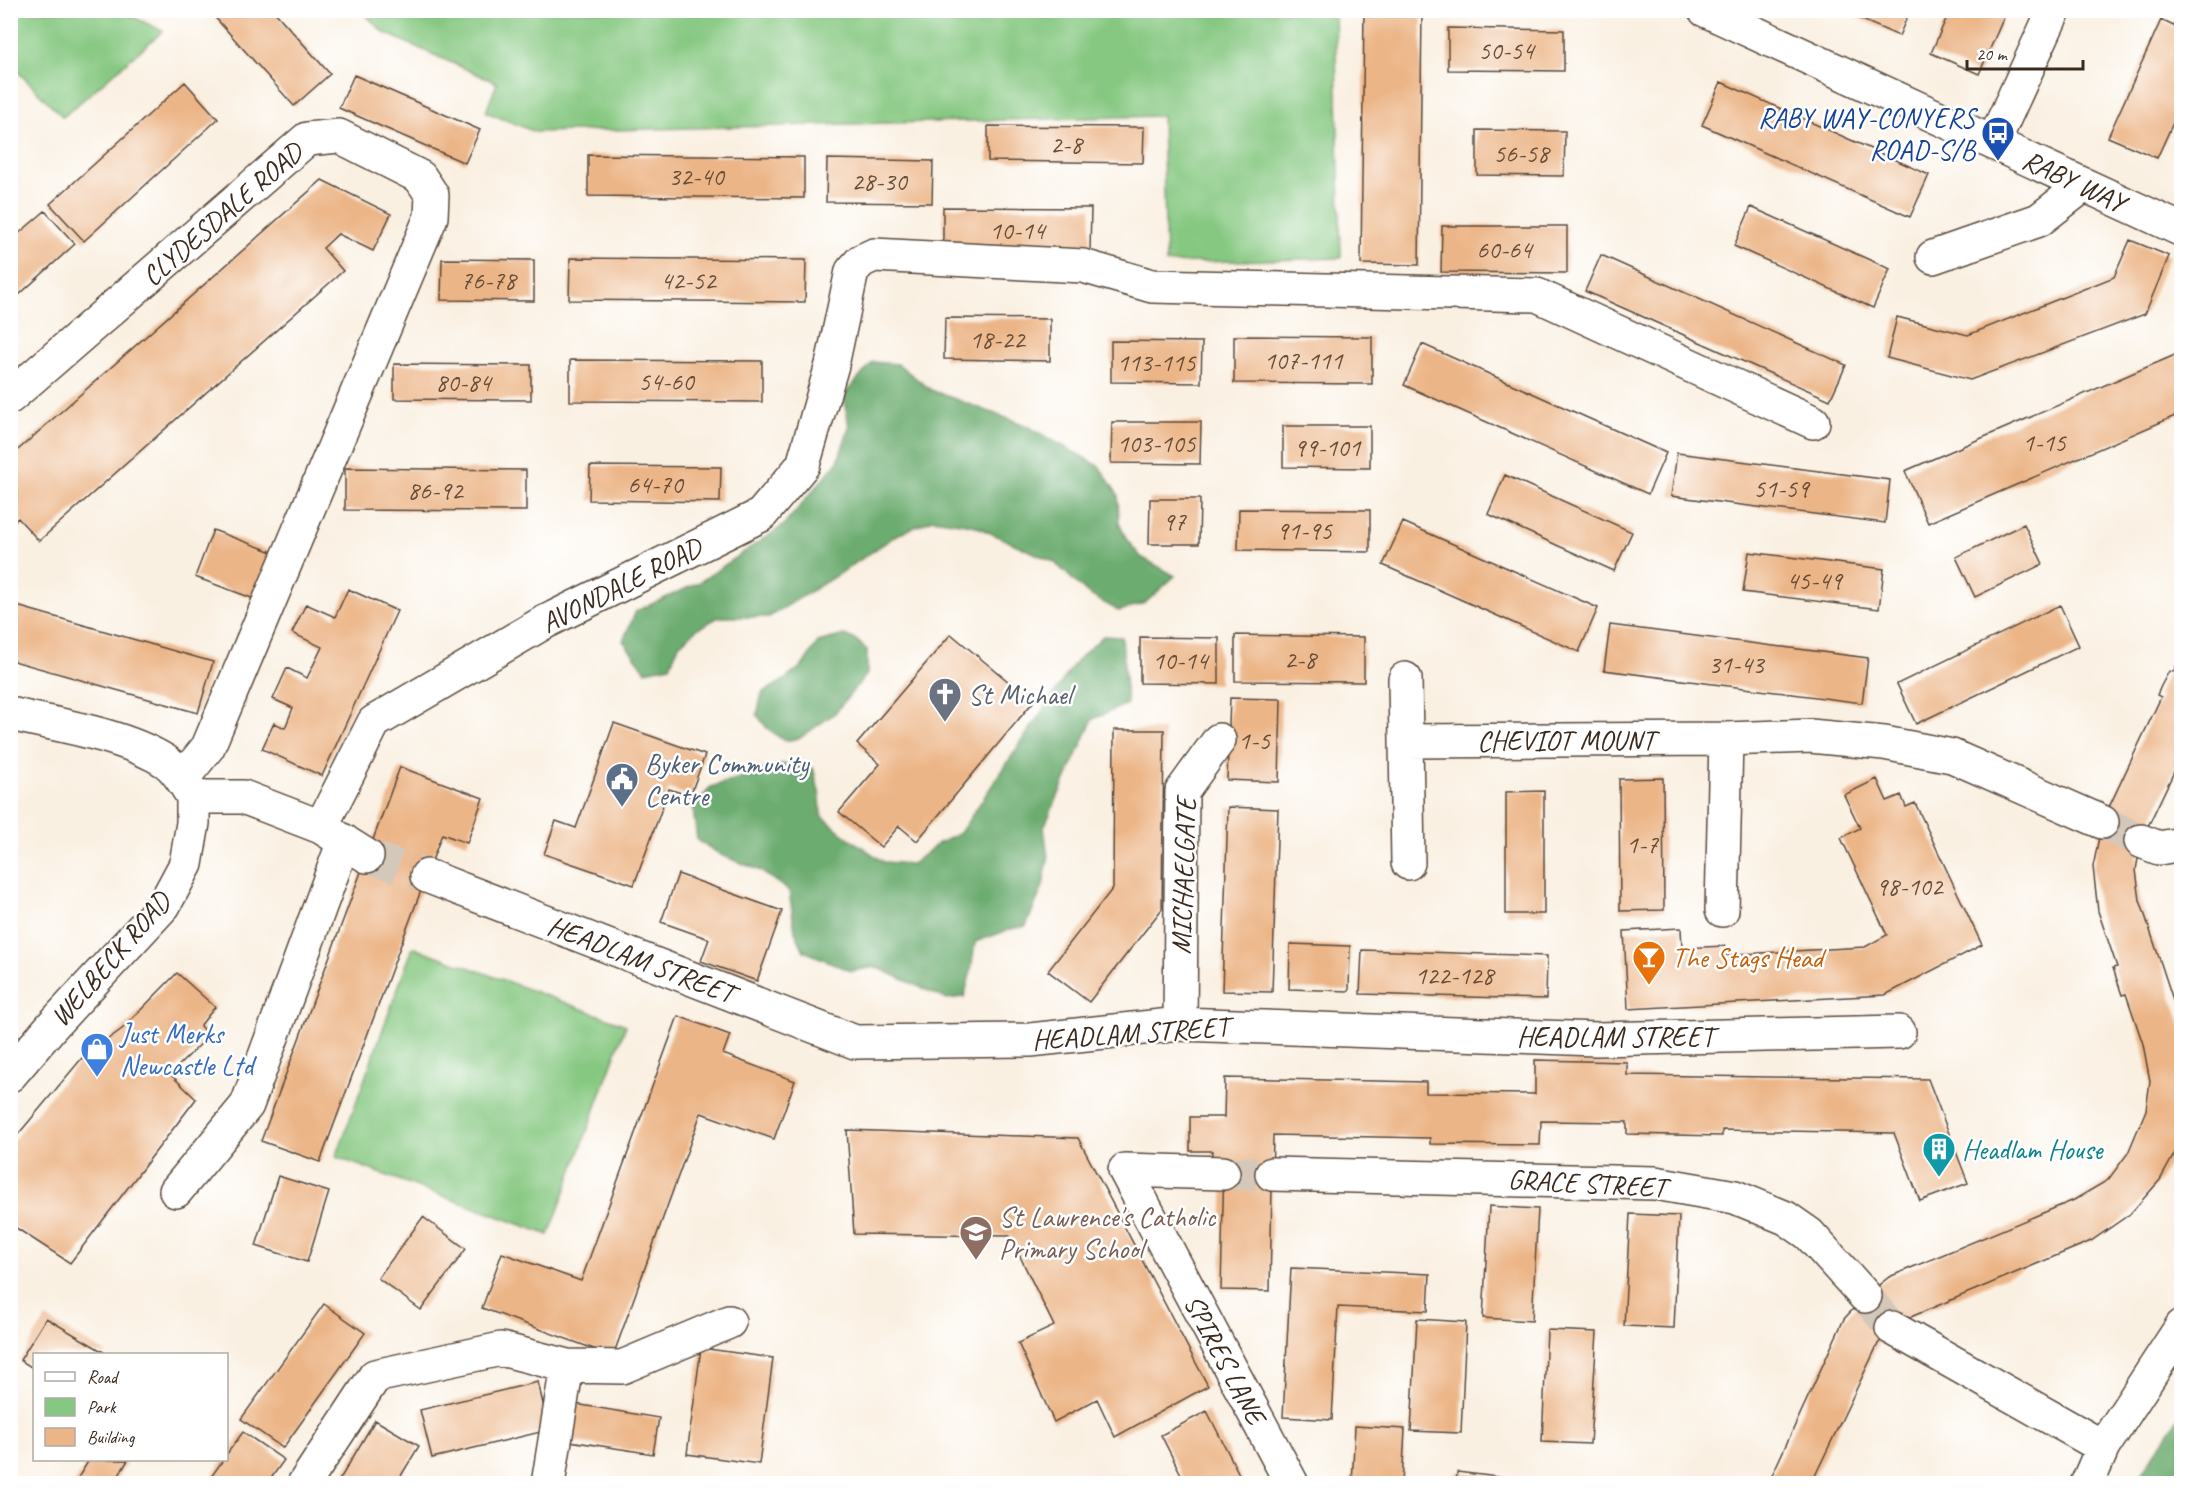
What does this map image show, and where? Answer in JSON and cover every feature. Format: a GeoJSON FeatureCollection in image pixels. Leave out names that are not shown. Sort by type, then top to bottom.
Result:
{"type":"FeatureCollection","features":[{"type":"Feature","properties":{"kind":"street","name":"RABY WAY"},"geometry":{"type":"LineString","coordinates":[[1706,10],[2181,230]]}},
{"type":"Feature","properties":{"kind":"street"},"geometry":{"type":"LineString","coordinates":[[1993,143],[2054,10]]}},
{"type":"Feature","properties":{"kind":"street","name":"CLYDESDALE ROAD"},"geometry":{"type":"LineString","coordinates":[[10,398],[307,139],[339,136],[420,177],[432,195],[431,217],[208,747],[188,788]]}},
{"type":"Feature","properties":{"kind":"street"},"geometry":{"type":"LineString","coordinates":[[1933,257],[2039,220],[2084,185]]}},
{"type":"Feature","properties":{"kind":"street","name":"AVONDALE ROAD"},"geometry":{"type":"LineString","coordinates":[[176,1191],[248,1105],[344,841],[374,722],[543,623],[761,514],[803,465],[832,365],[852,271],[861,261],[874,255],[1083,266],[1152,286],[1536,295],[1813,422]]}},
{"type":"Feature","properties":{"kind":"street"},"geometry":{"type":"LineString","coordinates":[[1405,680],[1408,863]]}},
{"type":"Feature","properties":{"kind":"street"},"geometry":{"type":"LineString","coordinates":[[10,714],[113,739],[166,762],[188,788],[243,797],[344,841]]}},
{"type":"Feature","properties":{"kind":"street","name":"CHEVIOT MOUNT"},"geometry":{"type":"LineString","coordinates":[[1406,741],[1726,739],[1810,736],[1884,743],[1952,756],[2102,822]]}},
{"type":"Feature","properties":{"kind":"street"},"geometry":{"type":"LineString","coordinates":[[1722,910],[1726,739]]}},
{"type":"Feature","properties":{"kind":"street","name":"MICHAELGATE"},"geometry":{"type":"LineString","coordinates":[[1180,1024],[1182,791],[1219,740]]}},
{"type":"Feature","properties":{"kind":"street","name":"WELBECK ROAD"},"geometry":{"type":"LineString","coordinates":[[10,1076],[51,1027],[164,906],[186,864],[193,823],[188,788]]}},
{"type":"Feature","properties":{"kind":"street"},"geometry":{"type":"LineString","coordinates":[[2141,841],[2159,848],[2181,844]]}},
{"type":"Feature","properties":{"kind":"street","name":"HEADLAM STREET"},"geometry":{"type":"LineString","coordinates":[[427,876],[855,1042],[1030,1040],[1180,1024],[1598,1039],[1899,1032]]}},
{"type":"Feature","properties":{"kind":"street","name":"SPIRES LANE"},"geometry":{"type":"LineString","coordinates":[[1223,1173],[1125,1170],[1292,1484]]}},
{"type":"Feature","properties":{"kind":"street","name":"GRACE STREET"},"geometry":{"type":"LineString","coordinates":[[1272,1174],[1654,1183],[1735,1197],[1786,1218],[1809,1234],[1865,1296]]}},
{"type":"Feature","properties":{"kind":"street"},"geometry":{"type":"LineString","coordinates":[[304,1484],[375,1376],[501,1349],[567,1366],[622,1367],[729,1322]]}},
{"type":"Feature","properties":{"kind":"street"},"geometry":{"type":"LineString","coordinates":[[2087,1484],[2103,1448],[2181,1326]]}},
{"type":"Feature","properties":{"kind":"street"},"geometry":{"type":"LineString","coordinates":[[1892,1328],[2103,1448]]}},
{"type":"Feature","properties":{"kind":"street"},"geometry":{"type":"LineString","coordinates":[[548,1484],[567,1366]]}},
{"type":"Feature","properties":{"kind":"green space"},"geometry":{"type":"Polygon","coordinates":[[[10,11],[121,11],[163,31],[63,117],[11,65],[10,11]]]}},
{"type":"Feature","properties":{"kind":"green space"},"geometry":{"type":"Polygon","coordinates":[[[362,11],[1335,11],[1341,258],[1166,263],[1162,116],[535,132],[486,112],[497,83],[383,32],[362,11]]]}},
{"type":"Feature","properties":{"kind":"green space"},"geometry":{"type":"Polygon","coordinates":[[[873,362],[898,364],[931,390],[1025,425],[1099,466],[1118,495],[1119,523],[1127,540],[1141,557],[1175,576],[1145,603],[1119,611],[1088,594],[1054,562],[973,525],[933,519],[897,535],[769,617],[719,617],[697,629],[679,645],[670,666],[646,671],[623,641],[636,611],[698,583],[784,525],[838,461],[849,428],[844,395],[873,362]]]}},
{"type":"Feature","properties":{"kind":"green space"},"geometry":{"type":"Polygon","coordinates":[[[844,635],[856,640],[867,650],[867,674],[835,713],[800,738],[784,741],[767,728],[757,715],[762,693],[783,681],[803,665],[818,642],[844,635]]]}},
{"type":"Feature","properties":{"kind":"green space"},"geometry":{"type":"Polygon","coordinates":[[[1103,636],[1122,637],[1127,704],[1093,719],[1044,827],[1048,859],[1043,886],[1026,926],[975,942],[964,997],[946,999],[876,967],[851,971],[804,951],[795,932],[789,891],[759,870],[723,856],[697,840],[693,809],[711,787],[782,764],[813,768],[820,795],[821,815],[842,833],[884,862],[912,864],[939,843],[960,833],[1076,661],[1103,636]]]}},
{"type":"Feature","properties":{"kind":"green space"},"geometry":{"type":"Polygon","coordinates":[[[413,947],[626,1025],[549,1235],[336,1157],[413,947]]]}},
{"type":"Feature","properties":{"kind":"green space"},"geometry":{"type":"Polygon","coordinates":[[[2181,1414],[2181,1483],[2137,1483],[2143,1471],[2181,1414]]]}},
{"type":"Feature","properties":{"kind":"green space"},"geometry":{"type":"Polygon","coordinates":[[[1060,1477],[1148,1478],[1151,1483],[1057,1484],[1060,1477]]]}},
{"type":"Feature","properties":{"kind":"building"},"geometry":{"type":"Polygon","coordinates":[[[218,10],[273,10],[330,74],[294,106],[213,15],[218,10]]]}},
{"type":"Feature","properties":{"kind":"building"},"geometry":{"type":"Polygon","coordinates":[[[1364,10],[1422,10],[1419,265],[1361,264],[1364,10]]]}},
{"type":"Feature","properties":{"kind":"building"},"geometry":{"type":"Polygon","coordinates":[[[1856,10],[1910,10],[1899,36],[1853,16],[1856,10]]]}},
{"type":"Feature","properties":{"kind":"building"},"geometry":{"type":"Polygon","coordinates":[[[1950,10],[2007,10],[1979,74],[1931,53],[1950,10]]]}},
{"type":"Feature","properties":{"kind":"building"},"geometry":{"type":"Polygon","coordinates":[[[2161,20],[2182,30],[2182,103],[2157,158],[2108,137],[2161,20]]]}},
{"type":"Feature","properties":{"kind":"building"},"geometry":{"type":"Polygon","coordinates":[[[1448,28],[1564,30],[1564,71],[1448,70],[1448,28]]]}},
{"type":"Feature","properties":{"kind":"building"},"geometry":{"type":"Polygon","coordinates":[[[354,75],[480,130],[465,163],[339,108],[354,75]]]}},
{"type":"Feature","properties":{"kind":"building"},"geometry":{"type":"Polygon","coordinates":[[[185,82],[218,119],[84,241],[50,204],[185,82]]]}},
{"type":"Feature","properties":{"kind":"building"},"geometry":{"type":"Polygon","coordinates":[[[1721,82],[1929,175],[1910,217],[1702,125],[1721,82]]]}},
{"type":"Feature","properties":{"kind":"building"},"geometry":{"type":"Polygon","coordinates":[[[988,126],[1144,127],[1143,163],[988,161],[988,126]]]}},
{"type":"Feature","properties":{"kind":"building"},"geometry":{"type":"Polygon","coordinates":[[[1477,130],[1565,131],[1564,176],[1477,175],[1477,130]]]}},
{"type":"Feature","properties":{"kind":"building"},"geometry":{"type":"Polygon","coordinates":[[[588,155],[804,157],[804,198],[588,196],[588,155]]]}},
{"type":"Feature","properties":{"kind":"building"},"geometry":{"type":"Polygon","coordinates":[[[827,159],[933,161],[932,203],[826,202],[827,159]]]}},
{"type":"Feature","properties":{"kind":"building"},"geometry":{"type":"Polygon","coordinates":[[[322,180],[391,214],[373,251],[338,234],[323,248],[343,271],[39,541],[18,518],[10,525],[10,457],[322,180]]]}},
{"type":"Feature","properties":{"kind":"building"},"geometry":{"type":"Polygon","coordinates":[[[943,207],[1091,208],[1090,252],[943,251],[943,207]]]}},
{"type":"Feature","properties":{"kind":"building"},"geometry":{"type":"Polygon","coordinates":[[[1751,207],[1890,269],[1873,308],[1734,246],[1751,207]]]}},
{"type":"Feature","properties":{"kind":"building"},"geometry":{"type":"Polygon","coordinates":[[[45,211],[75,244],[10,303],[10,241],[45,211]]]}},
{"type":"Feature","properties":{"kind":"building"},"geometry":{"type":"Polygon","coordinates":[[[1442,226],[1567,226],[1567,273],[1441,272],[1442,226]]]}},
{"type":"Feature","properties":{"kind":"building"},"geometry":{"type":"Polygon","coordinates":[[[2130,240],[2169,256],[2145,314],[1970,380],[1887,358],[1897,317],[1968,335],[2114,277],[2130,240]]]}},
{"type":"Feature","properties":{"kind":"building"},"geometry":{"type":"Polygon","coordinates":[[[1601,255],[1846,365],[1830,400],[1585,291],[1601,255]]]}},
{"type":"Feature","properties":{"kind":"building"},"geometry":{"type":"Polygon","coordinates":[[[570,258],[806,260],[805,302],[569,300],[570,258]]]}},
{"type":"Feature","properties":{"kind":"building"},"geometry":{"type":"Polygon","coordinates":[[[442,259],[534,260],[534,301],[441,300],[442,259]]]}},
{"type":"Feature","properties":{"kind":"building"},"geometry":{"type":"Polygon","coordinates":[[[945,318],[1050,319],[1050,361],[944,359],[945,318]]]}},
{"type":"Feature","properties":{"kind":"building"},"geometry":{"type":"Polygon","coordinates":[[[1234,336],[1372,337],[1372,384],[1234,383],[1234,336]]]}},
{"type":"Feature","properties":{"kind":"building"},"geometry":{"type":"Polygon","coordinates":[[[1111,341],[1202,342],[1201,383],[1111,382],[1111,341]]]}},
{"type":"Feature","properties":{"kind":"building"},"geometry":{"type":"Polygon","coordinates":[[[1422,344],[1666,453],[1648,494],[1404,385],[1422,344]]]}},
{"type":"Feature","properties":{"kind":"building"},"geometry":{"type":"Polygon","coordinates":[[[2182,352],[2182,413],[1928,523],[1905,471],[2182,352]]]}},
{"type":"Feature","properties":{"kind":"building"},"geometry":{"type":"Polygon","coordinates":[[[570,360],[762,361],[762,402],[570,401],[570,360]]]}},
{"type":"Feature","properties":{"kind":"building"},"geometry":{"type":"Polygon","coordinates":[[[394,364],[531,365],[531,400],[394,399],[394,364]]]}},
{"type":"Feature","properties":{"kind":"building"},"geometry":{"type":"Polygon","coordinates":[[[1112,422],[1201,422],[1200,464],[1111,463],[1112,422]]]}},
{"type":"Feature","properties":{"kind":"building"},"geometry":{"type":"Polygon","coordinates":[[[1283,426],[1370,426],[1370,468],[1283,467],[1283,426]]]}},
{"type":"Feature","properties":{"kind":"building"},"geometry":{"type":"Polygon","coordinates":[[[1677,453],[1890,480],[1885,523],[1671,496],[1677,453]]]}},
{"type":"Feature","properties":{"kind":"building"},"geometry":{"type":"Polygon","coordinates":[[[590,466],[721,467],[720,502],[589,500],[590,466]]]}},
{"type":"Feature","properties":{"kind":"building"},"geometry":{"type":"Polygon","coordinates":[[[345,468],[526,470],[526,511],[345,510],[345,468]]]}},
{"type":"Feature","properties":{"kind":"building"},"geometry":{"type":"Polygon","coordinates":[[[1505,475],[1632,532],[1614,571],[1488,514],[1505,475]]]}},
{"type":"Feature","properties":{"kind":"building"},"geometry":{"type":"Polygon","coordinates":[[[1150,499],[1200,499],[1199,544],[1149,544],[1150,499]]]}},
{"type":"Feature","properties":{"kind":"building"},"geometry":{"type":"Polygon","coordinates":[[[1239,509],[1370,510],[1370,552],[1238,550],[1239,509]]]}},
{"type":"Feature","properties":{"kind":"building"},"geometry":{"type":"Polygon","coordinates":[[[1403,522],[1598,608],[1579,652],[1383,565],[1403,522]]]}},
{"type":"Feature","properties":{"kind":"building"},"geometry":{"type":"Polygon","coordinates":[[[2024,524],[2043,564],[1975,597],[1956,557],[2024,524]]]}},
{"type":"Feature","properties":{"kind":"building"},"geometry":{"type":"Polygon","coordinates":[[[213,530],[278,554],[260,601],[195,577],[213,530]]]}},
{"type":"Feature","properties":{"kind":"building"},"geometry":{"type":"Polygon","coordinates":[[[1749,552],[1884,569],[1879,609],[1743,592],[1749,552]]]}},
{"type":"Feature","properties":{"kind":"building"},"geometry":{"type":"Polygon","coordinates":[[[348,589],[397,611],[322,776],[262,749],[274,723],[285,728],[293,708],[273,699],[287,668],[307,678],[322,647],[292,633],[306,604],[335,617],[348,589]]]}},
{"type":"Feature","properties":{"kind":"building"},"geometry":{"type":"Polygon","coordinates":[[[10,604],[213,662],[198,713],[10,660],[10,604]]]}},
{"type":"Feature","properties":{"kind":"building"},"geometry":{"type":"Polygon","coordinates":[[[2060,605],[2079,646],[1916,724],[1897,684],[2060,605]]]}},
{"type":"Feature","properties":{"kind":"building"},"geometry":{"type":"Polygon","coordinates":[[[1610,625],[1868,658],[1862,703],[1604,670],[1610,625]]]}},
{"type":"Feature","properties":{"kind":"building","name":"St Michael"},"geometry":{"type":"Polygon","coordinates":[[[951,634],[1033,702],[917,841],[899,826],[881,847],[839,812],[880,764],[857,744],[951,634]]]}},
{"type":"Feature","properties":{"kind":"building"},"geometry":{"type":"Polygon","coordinates":[[[1235,635],[1364,637],[1364,682],[1235,681],[1235,635]]]}},
{"type":"Feature","properties":{"kind":"building"},"geometry":{"type":"Polygon","coordinates":[[[1140,637],[1219,638],[1219,684],[1140,683],[1140,637]]]}},
{"type":"Feature","properties":{"kind":"building"},"geometry":{"type":"Polygon","coordinates":[[[2182,655],[2182,755],[2141,841],[2136,870],[2140,900],[2182,1027],[2182,1140],[2160,1180],[2130,1214],[2091,1241],[1906,1319],[1892,1328],[1878,1344],[1811,1484],[1768,1484],[1844,1319],[1865,1296],[1889,1277],[2074,1200],[2108,1180],[2128,1153],[2146,1110],[2150,1081],[2143,1044],[2126,994],[2122,995],[2113,968],[2117,967],[2098,911],[2093,867],[2102,822],[2161,697],[2157,695],[2161,686],[2169,671],[2173,672],[2182,655]]]}},
{"type":"Feature","properties":{"kind":"building"},"geometry":{"type":"Polygon","coordinates":[[[1230,698],[1281,699],[1279,782],[1227,780],[1230,698]]]}},
{"type":"Feature","properties":{"kind":"building","name":"Byker Community Centre"},"geometry":{"type":"Polygon","coordinates":[[[614,723],[705,755],[690,796],[669,789],[634,885],[544,854],[556,821],[576,828],[614,723]]]}},
{"type":"Feature","properties":{"kind":"building"},"geometry":{"type":"Polygon","coordinates":[[[1114,730],[1164,730],[1162,909],[1089,1002],[1048,971],[1113,888],[1114,730]]]}},
{"type":"Feature","properties":{"kind":"building"},"geometry":{"type":"Polygon","coordinates":[[[400,767],[483,798],[467,843],[442,834],[320,1162],[261,1141],[400,767]]]}},
{"type":"Feature","properties":{"kind":"building"},"geometry":{"type":"Polygon","coordinates":[[[1663,778],[1664,910],[1620,911],[1619,779],[1663,778]]]}},
{"type":"Feature","properties":{"kind":"building"},"geometry":{"type":"Polygon","coordinates":[[[1877,779],[1887,801],[1901,795],[1906,807],[1915,803],[1982,945],[1885,995],[1628,1009],[1624,931],[1681,928],[1682,948],[1725,946],[1725,955],[1865,947],[1887,935],[1841,838],[1860,828],[1844,795],[1877,779]]]}},
{"type":"Feature","properties":{"kind":"building"},"geometry":{"type":"Polygon","coordinates":[[[1544,791],[1544,914],[1506,914],[1506,792],[1544,791]]]}},
{"type":"Feature","properties":{"kind":"building"},"geometry":{"type":"Polygon","coordinates":[[[1228,807],[1278,809],[1272,992],[1222,991],[1228,807]]]}},
{"type":"Feature","properties":{"kind":"building"},"geometry":{"type":"Polygon","coordinates":[[[678,874],[782,911],[757,981],[701,961],[709,939],[661,922],[678,874]]]}},
{"type":"Feature","properties":{"kind":"building"},"geometry":{"type":"Polygon","coordinates":[[[1290,944],[1350,946],[1349,991],[1289,989],[1290,944]]]}},
{"type":"Feature","properties":{"kind":"building"},"geometry":{"type":"Polygon","coordinates":[[[1362,950],[1547,956],[1546,999],[1360,994],[1362,950]]]}},
{"type":"Feature","properties":{"kind":"building"},"geometry":{"type":"Polygon","coordinates":[[[177,973],[215,1007],[200,1026],[209,1036],[170,1074],[196,1099],[70,1263],[10,1224],[10,1144],[82,1058],[122,1029],[177,973]]]}},
{"type":"Feature","properties":{"kind":"building"},"geometry":{"type":"Polygon","coordinates":[[[678,1016],[730,1035],[723,1054],[795,1081],[774,1139],[701,1113],[613,1356],[482,1308],[502,1253],[581,1281],[678,1016]]]}},
{"type":"Feature","properties":{"kind":"building","name":"Headlam House"},"geometry":{"type":"Polygon","coordinates":[[[1535,1060],[1627,1062],[1627,1075],[1928,1079],[1968,1183],[1920,1201],[1894,1133],[1722,1130],[1722,1136],[1627,1134],[1627,1122],[1541,1121],[1540,1145],[1430,1144],[1430,1138],[1273,1135],[1270,1291],[1221,1290],[1224,1163],[1211,1163],[1212,1151],[1190,1151],[1190,1117],[1224,1117],[1225,1078],[1426,1082],[1426,1093],[1535,1094],[1535,1060]]]}},
{"type":"Feature","properties":{"kind":"building"},"geometry":{"type":"Polygon","coordinates":[[[847,1130],[1078,1138],[1208,1386],[1115,1437],[1097,1399],[1054,1422],[1018,1343],[1054,1326],[1010,1236],[854,1234],[847,1130]]]}},
{"type":"Feature","properties":{"kind":"building"},"geometry":{"type":"Polygon","coordinates":[[[278,1176],[329,1192],[307,1262],[256,1246],[278,1176]]]}},
{"type":"Feature","properties":{"kind":"building"},"geometry":{"type":"Polygon","coordinates":[[[1489,1206],[1538,1209],[1532,1321],[1483,1318],[1489,1206]]]}},
{"type":"Feature","properties":{"kind":"building"},"geometry":{"type":"Polygon","coordinates":[[[1630,1214],[1679,1216],[1674,1328],[1624,1326],[1630,1214]]]}},
{"type":"Feature","properties":{"kind":"building"},"geometry":{"type":"Polygon","coordinates":[[[423,1217],[466,1249],[421,1310],[378,1278],[423,1217]]]}},
{"type":"Feature","properties":{"kind":"building"},"geometry":{"type":"Polygon","coordinates":[[[1291,1268],[1430,1274],[1428,1311],[1338,1307],[1332,1420],[1283,1417],[1291,1268]]]}},
{"type":"Feature","properties":{"kind":"building"},"geometry":{"type":"Polygon","coordinates":[[[324,1304],[365,1333],[283,1448],[241,1419],[324,1304]]]}},
{"type":"Feature","properties":{"kind":"building"},"geometry":{"type":"Polygon","coordinates":[[[46,1318],[105,1353],[33,1353],[33,1368],[20,1360],[46,1318]]]}},
{"type":"Feature","properties":{"kind":"building"},"geometry":{"type":"Polygon","coordinates":[[[1417,1319],[1466,1322],[1461,1433],[1411,1431],[1417,1319]]]}},
{"type":"Feature","properties":{"kind":"building"},"geometry":{"type":"Polygon","coordinates":[[[1547,1330],[1597,1332],[1590,1444],[1542,1442],[1547,1330]]]}},
{"type":"Feature","properties":{"kind":"building"},"geometry":{"type":"Polygon","coordinates":[[[701,1348],[773,1358],[759,1464],[687,1454],[701,1348]]]}},
{"type":"Feature","properties":{"kind":"building"},"geometry":{"type":"Polygon","coordinates":[[[538,1382],[549,1430],[432,1458],[420,1410],[538,1382]]]}},
{"type":"Feature","properties":{"kind":"building"},"geometry":{"type":"Polygon","coordinates":[[[575,1404],[659,1418],[653,1454],[570,1441],[575,1404]]]}},
{"type":"Feature","properties":{"kind":"building"},"geometry":{"type":"Polygon","coordinates":[[[1207,1411],[1244,1484],[1186,1484],[1161,1435],[1207,1411]]]}},
{"type":"Feature","properties":{"kind":"building"},"geometry":{"type":"Polygon","coordinates":[[[375,1420],[419,1446],[396,1484],[337,1484],[375,1420]]]}},
{"type":"Feature","properties":{"kind":"building"},"geometry":{"type":"Polygon","coordinates":[[[1355,1426],[1405,1429],[1402,1484],[1352,1484],[1355,1426]]]}},
{"type":"Feature","properties":{"kind":"building"},"geometry":{"type":"Polygon","coordinates":[[[243,1432],[284,1460],[267,1484],[206,1484],[222,1461],[228,1461],[228,1452],[243,1432]]]}},
{"type":"Feature","properties":{"kind":"building"},"geometry":{"type":"Polygon","coordinates":[[[88,1461],[127,1461],[115,1482],[118,1484],[74,1484],[88,1461]]]}},
{"type":"Feature","properties":{"kind":"building"},"geometry":{"type":"Polygon","coordinates":[[[1457,1472],[1539,1482],[1539,1484],[1456,1484],[1457,1472]]]}},
{"type":"Feature","properties":{"kind":"tunnel"},"geometry":{"type":"LineString","coordinates":[[2102,822],[2141,841]]}},
{"type":"Feature","properties":{"kind":"tunnel"},"geometry":{"type":"LineString","coordinates":[[367,856],[427,876]]}},
{"type":"Feature","properties":{"kind":"tunnel"},"geometry":{"type":"LineString","coordinates":[[1223,1173],[1272,1174]]}},
{"type":"Feature","properties":{"kind":"tunnel"},"geometry":{"type":"LineString","coordinates":[[1865,1296],[1892,1328]]}},
{"type":"Feature","properties":{"kind":"place","name":"RABY WAY-CONYERS ROAD-S/B"},"geometry":{"type":"Point","coordinates":[1998,162]}},
{"type":"Feature","properties":{"kind":"place","name":"St Michael"},"geometry":{"type":"Point","coordinates":[945,723]}},
{"type":"Feature","properties":{"kind":"place","name":"Byker Community Centre"},"geometry":{"type":"Point","coordinates":[622,808]}},
{"type":"Feature","properties":{"kind":"place","name":"The Stags Head"},"geometry":{"type":"Point","coordinates":[1649,986]}},
{"type":"Feature","properties":{"kind":"place","name":"Just Merks Newcastle Ltd"},"geometry":{"type":"Point","coordinates":[97,1078]}},
{"type":"Feature","properties":{"kind":"place","name":"Headlam House"},"geometry":{"type":"Point","coordinates":[1939,1178]}},
{"type":"Feature","properties":{"kind":"place","name":"St Lawrence's Catholic Primary School"},"geometry":{"type":"Point","coordinates":[976,1261]}}]}
